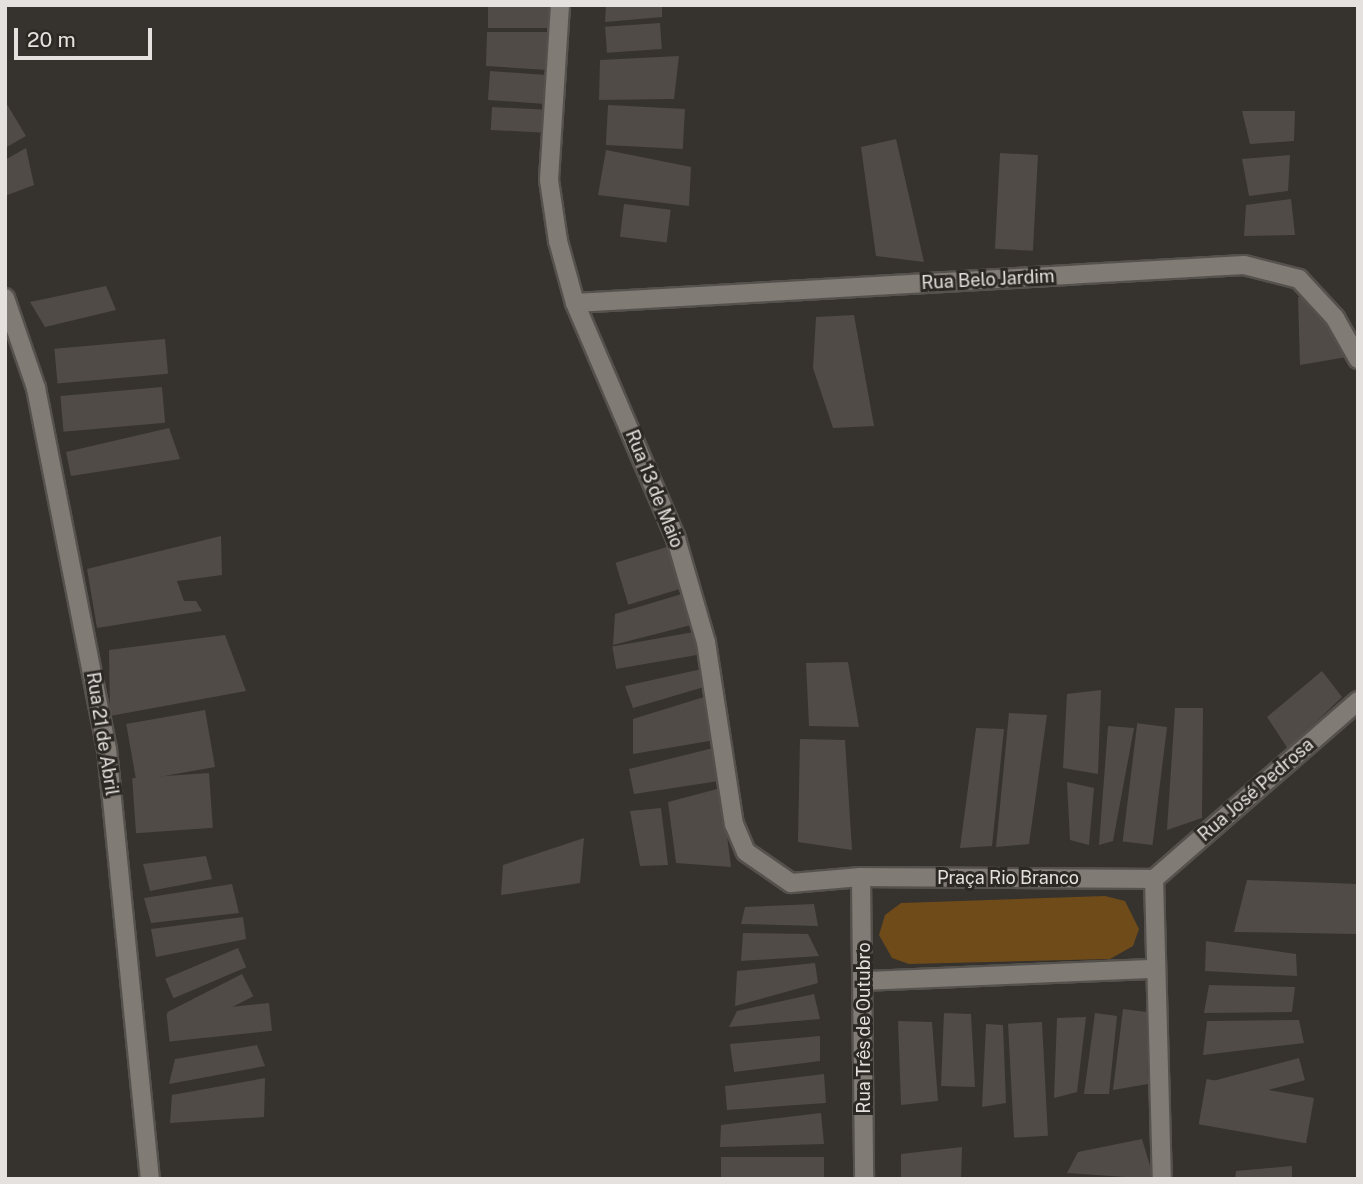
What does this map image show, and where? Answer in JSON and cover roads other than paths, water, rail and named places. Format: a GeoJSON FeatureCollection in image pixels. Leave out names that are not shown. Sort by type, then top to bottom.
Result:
{"type":"FeatureCollection","features":[{"type":"Feature","properties":{"kind":"street","name":"Rua 13 de Maio"},"geometry":{"type":"LineString","coordinates":[[560,5],[549,180],[575,303],[676,539],[706,642],[734,824],[746,852],[791,883],[861,877]]}},
{"type":"Feature","properties":{"kind":"street","name":"Rua Belo Jardim"},"geometry":{"type":"LineString","coordinates":[[575,303],[1244,265],[1299,279],[1319,296],[1358,359]]}},
{"type":"Feature","properties":{"kind":"street","name":"Rua 21 de Abril"},"geometry":{"type":"LineString","coordinates":[[5,298],[36,388],[107,749],[149,1179]]}},
{"type":"Feature","properties":{"kind":"street","name":"Rua José Pedrosa"},"geometry":{"type":"LineString","coordinates":[[1154,879],[1358,701]]}},
{"type":"Feature","properties":{"kind":"street","name":"Praça Rio Branco"},"geometry":{"type":"LineString","coordinates":[[861,877],[1154,879]]}},
{"type":"Feature","properties":{"kind":"street","name":"Rua Três de Outubro"},"geometry":{"type":"LineString","coordinates":[[861,877],[865,981],[864,1179]]}},
{"type":"Feature","properties":{"kind":"street"},"geometry":{"type":"LineString","coordinates":[[1154,879],[1153,969],[1161,1179]]}},
{"type":"Feature","properties":{"kind":"street"},"geometry":{"type":"LineString","coordinates":[[865,981],[1153,969]]}}]}
